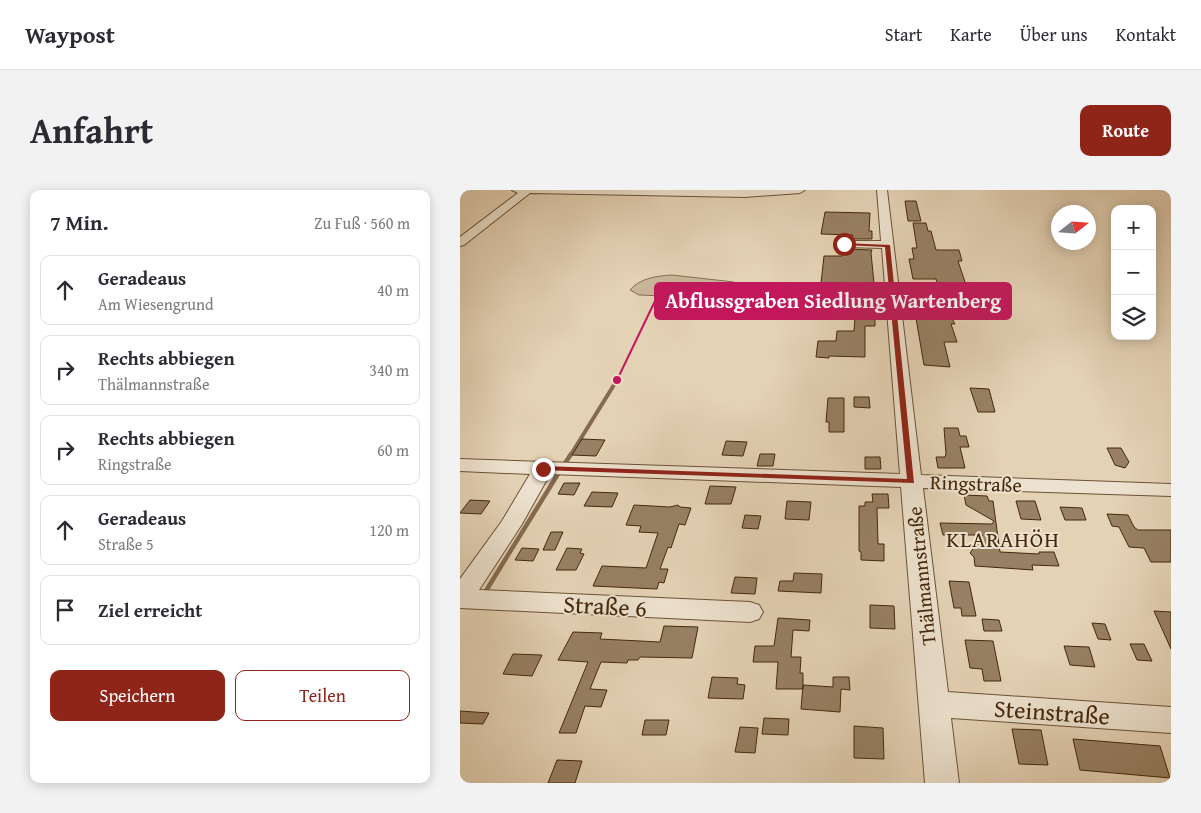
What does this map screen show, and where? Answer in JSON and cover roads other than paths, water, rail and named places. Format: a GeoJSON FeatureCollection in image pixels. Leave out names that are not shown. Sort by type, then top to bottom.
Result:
{"type":"FeatureCollection","features":[{"type":"Feature","properties":{"kind":"street"},"geometry":{"type":"LineString","coordinates":[[517,190],[745,194],[800,190]]}},
{"type":"Feature","properties":{"kind":"street"},"geometry":{"type":"LineString","coordinates":[[460,243],[528,190]]}},
{"type":"Feature","properties":{"kind":"street","name":"Thälmannstraße"},"geometry":{"type":"LineString","coordinates":[[882,190],[942,783]]}},
{"type":"Feature","properties":{"kind":"street"},"geometry":{"type":"LineString","coordinates":[[844,244],[888,245]]}},
{"type":"Feature","properties":{"kind":"street","name":"Ringstraße"},"geometry":{"type":"LineString","coordinates":[[460,465],[1171,490]]}},
{"type":"Feature","properties":{"kind":"street"},"geometry":{"type":"LineString","coordinates":[[460,599],[511,524],[543,469]]}},
{"type":"Feature","properties":{"kind":"street","name":"Straße 6"},"geometry":{"type":"LineString","coordinates":[[460,599],[750,612]]}},
{"type":"Feature","properties":{"kind":"street","name":"Steinstraße"},"geometry":{"type":"LineString","coordinates":[[934,704],[1171,720]]}},
{"type":"Feature","properties":{"kind":"waterway"},"geometry":{"type":"LineString","coordinates":[[570,456],[617,380]]}},
{"type":"Feature","properties":{"kind":"waterway"},"geometry":{"type":"LineString","coordinates":[[564,465],[571,454]]}},
{"type":"Feature","properties":{"kind":"waterway"},"geometry":{"type":"LineString","coordinates":[[484,594],[558,474]]}},
{"type":"Feature","properties":{"kind":"place","name":"Abflussgraben Siedlung Wartenberg"},"geometry":{"type":"Point","coordinates":[617,380]}},
{"type":"Feature","properties":{"kind":"district","name":"KLARAHÖH"},"geometry":{"type":"Point","coordinates":[1003,539]}}]}
